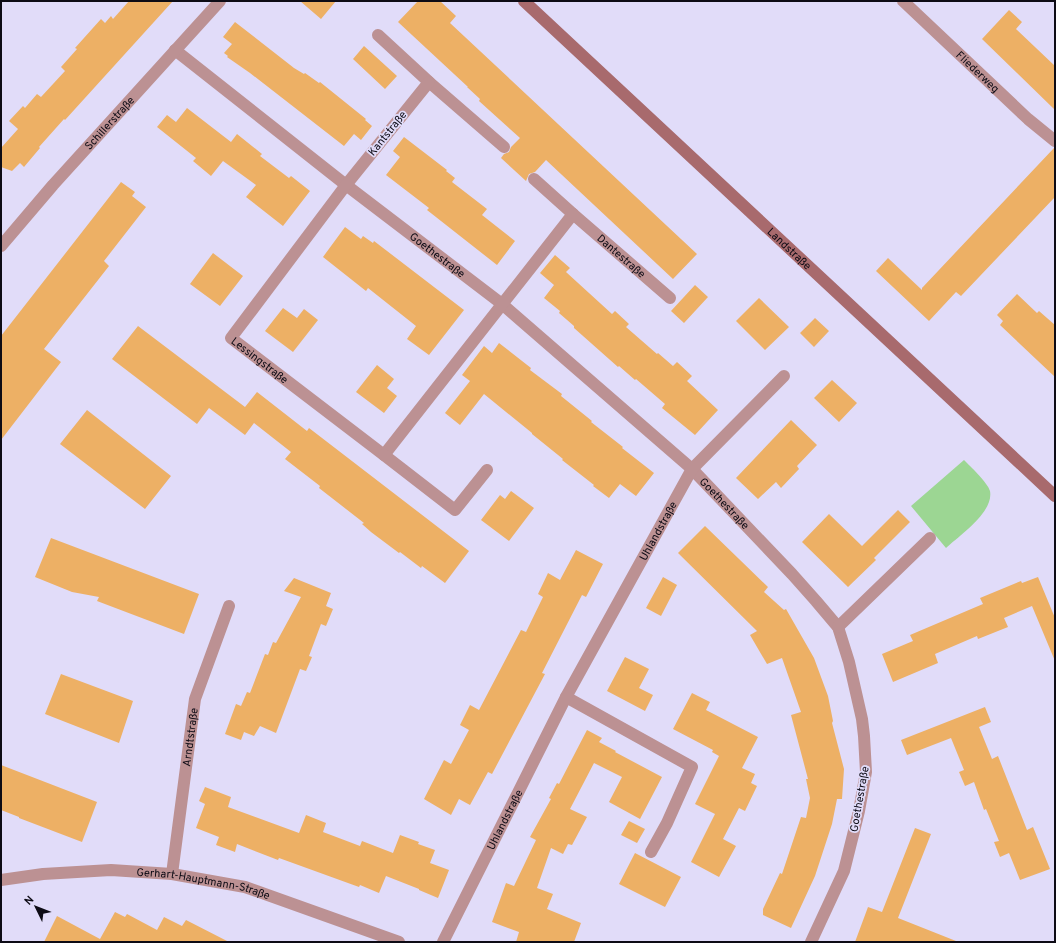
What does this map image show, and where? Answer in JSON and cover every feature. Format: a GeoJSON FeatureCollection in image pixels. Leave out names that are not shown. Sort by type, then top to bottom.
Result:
{"type":"FeatureCollection","features":[{"type":"Feature","properties":{"kind":"street","name":"Schillerstraße"},"geometry":{"type":"LineString","coordinates":[[1,246],[53,185],[220,1]]}},
{"type":"Feature","properties":{"kind":"street","name":"Landstraße"},"geometry":{"type":"LineString","coordinates":[[524,1],[1055,496]]}},
{"type":"Feature","properties":{"kind":"street","name":"Fliederweg"},"geometry":{"type":"LineString","coordinates":[[903,1],[1028,118],[1055,141]]}},
{"type":"Feature","properties":{"kind":"street"},"geometry":{"type":"LineString","coordinates":[[378,34],[429,82],[504,147]]}},
{"type":"Feature","properties":{"kind":"street","name":"Goethestraße"},"geometry":{"type":"LineString","coordinates":[[175,50],[346,185],[502,304],[692,468],[792,574],[838,627],[849,662],[862,718],[866,772],[859,811],[844,871],[811,942]]}},
{"type":"Feature","properties":{"kind":"street","name":"Kantstraße"},"geometry":{"type":"LineString","coordinates":[[346,185],[429,82]]}},
{"type":"Feature","properties":{"kind":"street","name":"Dantestraße"},"geometry":{"type":"LineString","coordinates":[[534,179],[670,298]]}},
{"type":"Feature","properties":{"kind":"street","name":"Lessingstraße"},"geometry":{"type":"LineString","coordinates":[[346,185],[231,338],[455,510],[487,470]]}},
{"type":"Feature","properties":{"kind":"street"},"geometry":{"type":"LineString","coordinates":[[384,455],[573,214]]}},
{"type":"Feature","properties":{"kind":"street","name":"Goethestraße"},"geometry":{"type":"LineString","coordinates":[[692,468],[784,376]]}},
{"type":"Feature","properties":{"kind":"street","name":"Uhlandstraße"},"geometry":{"type":"LineString","coordinates":[[443,942],[566,697],[692,468]]}},
{"type":"Feature","properties":{"kind":"street"},"geometry":{"type":"LineString","coordinates":[[838,627],[930,538]]}},
{"type":"Feature","properties":{"kind":"street","name":"Arndtstraße"},"geometry":{"type":"LineString","coordinates":[[172,874],[195,699],[229,606]]}},
{"type":"Feature","properties":{"kind":"street"},"geometry":{"type":"LineString","coordinates":[[566,697],[692,767],[667,823],[651,852]]}},
{"type":"Feature","properties":{"kind":"street","name":"Gerhart-Hauptmann-Straße"},"geometry":{"type":"LineString","coordinates":[[1,880],[43,874],[111,870],[172,874],[245,887],[398,942]]}},
{"type":"Feature","properties":{"kind":"green space"},"geometry":{"type":"Polygon","coordinates":[[[964,460],[989,488],[990,499],[982,515],[946,548],[911,506],[964,460]]]}},
{"type":"Feature","properties":{"kind":"building"},"geometry":{"type":"Polygon","coordinates":[[[129,1],[173,1],[65,120],[64,119],[39,147],[40,148],[24,167],[20,163],[12,171],[1,167],[1,148],[18,129],[9,121],[23,106],[25,108],[37,94],[41,97],[65,71],[61,67],[77,49],[75,48],[101,19],[105,23],[111,16],[113,19],[129,1]]]}},
{"type":"Feature","properties":{"kind":"building"},"geometry":{"type":"Polygon","coordinates":[[[300,1],[336,1],[321,19],[300,1]]]}},
{"type":"Feature","properties":{"kind":"building"},"geometry":{"type":"Polygon","coordinates":[[[418,1],[440,1],[456,16],[450,23],[697,254],[673,279],[546,160],[535,172],[529,174],[526,181],[501,158],[504,154],[509,152],[511,147],[520,138],[479,101],[480,99],[468,87],[398,22],[418,1]]]}},
{"type":"Feature","properties":{"kind":"building"},"geometry":{"type":"Polygon","coordinates":[[[1009,10],[1022,22],[1016,29],[1055,66],[1055,110],[982,39],[1009,10]]]}},
{"type":"Feature","properties":{"kind":"building"},"geometry":{"type":"Polygon","coordinates":[[[235,22],[294,68],[304,74],[305,73],[319,83],[320,82],[366,119],[365,120],[372,126],[361,140],[354,134],[344,146],[227,57],[228,56],[224,53],[232,44],[223,37],[235,22]]]}},
{"type":"Feature","properties":{"kind":"building"},"geometry":{"type":"Polygon","coordinates":[[[364,46],[397,76],[385,89],[353,59],[364,46]]]}},
{"type":"Feature","properties":{"kind":"building"},"geometry":{"type":"Polygon","coordinates":[[[187,108],[231,142],[237,134],[262,154],[260,156],[289,178],[291,176],[310,191],[283,226],[246,197],[256,185],[223,161],[211,176],[193,161],[196,158],[157,127],[167,115],[176,122],[187,108]]]}},
{"type":"Feature","properties":{"kind":"building"},"geometry":{"type":"Polygon","coordinates":[[[404,137],[447,170],[446,171],[455,178],[452,182],[487,209],[482,215],[515,241],[497,265],[427,210],[429,208],[386,175],[400,157],[393,151],[404,137]]]}},
{"type":"Feature","properties":{"kind":"building"},"geometry":{"type":"Polygon","coordinates":[[[1054,148],[1055,197],[961,296],[956,292],[929,321],[876,271],[888,258],[922,290],[922,288],[1054,148]]]}},
{"type":"Feature","properties":{"kind":"building"},"geometry":{"type":"Polygon","coordinates":[[[121,182],[135,192],[132,196],[146,207],[104,261],[109,266],[44,349],[61,362],[1,440],[1,336],[121,182]]]}},
{"type":"Feature","properties":{"kind":"building"},"geometry":{"type":"Polygon","coordinates":[[[345,227],[361,239],[363,236],[373,243],[374,241],[464,310],[429,355],[407,339],[416,326],[368,288],[366,291],[323,257],[345,227]]]}},
{"type":"Feature","properties":{"kind":"building"},"geometry":{"type":"Polygon","coordinates":[[[213,253],[243,276],[220,306],[190,284],[213,253]]]}},
{"type":"Feature","properties":{"kind":"building"},"geometry":{"type":"Polygon","coordinates":[[[555,255],[570,268],[566,272],[612,314],[615,311],[629,324],[626,327],[673,366],[677,362],[692,376],[687,381],[718,410],[695,435],[662,408],[665,404],[636,379],[635,380],[619,366],[618,367],[574,328],[574,326],[559,313],[560,311],[544,298],[554,285],[540,273],[555,255]]]}},
{"type":"Feature","properties":{"kind":"building"},"geometry":{"type":"Polygon","coordinates":[[[695,285],[708,297],[684,323],[671,311],[695,285]]]}},
{"type":"Feature","properties":{"kind":"building"},"geometry":{"type":"Polygon","coordinates":[[[1017,294],[1037,313],[1039,311],[1055,325],[1055,377],[1000,325],[1003,321],[997,315],[1017,294]]]}},
{"type":"Feature","properties":{"kind":"building"},"geometry":{"type":"Polygon","coordinates":[[[759,298],[789,327],[765,350],[736,321],[759,298]]]}},
{"type":"Feature","properties":{"kind":"building"},"geometry":{"type":"Polygon","coordinates":[[[283,308],[297,318],[304,309],[318,320],[293,352],[265,331],[283,308]]]}},
{"type":"Feature","properties":{"kind":"building"},"geometry":{"type":"Polygon","coordinates":[[[815,318],[829,331],[814,347],[800,333],[815,318]]]}},
{"type":"Feature","properties":{"kind":"building"},"geometry":{"type":"Polygon","coordinates":[[[138,326],[245,407],[257,392],[307,431],[309,428],[469,551],[445,583],[422,566],[421,568],[400,552],[399,553],[371,532],[362,524],[364,523],[285,459],[291,452],[254,423],[245,435],[209,408],[197,424],[112,359],[138,326]]]}},
{"type":"Feature","properties":{"kind":"building"},"geometry":{"type":"Polygon","coordinates":[[[499,343],[531,368],[530,370],[562,394],[561,396],[623,447],[622,448],[654,473],[636,496],[620,484],[609,498],[484,394],[460,425],[445,413],[470,381],[462,375],[484,346],[492,353],[499,343]]]}},
{"type":"Feature","properties":{"kind":"building"},"geometry":{"type":"Polygon","coordinates":[[[377,365],[394,379],[387,388],[397,396],[384,413],[356,392],[377,365]]]}},
{"type":"Feature","properties":{"kind":"building"},"geometry":{"type":"Polygon","coordinates":[[[832,380],[857,403],[839,422],[814,398],[832,380]]]}},
{"type":"Feature","properties":{"kind":"building"},"geometry":{"type":"Polygon","coordinates":[[[87,410],[171,476],[145,509],[60,444],[87,410]]]}},
{"type":"Feature","properties":{"kind":"building"},"geometry":{"type":"Polygon","coordinates":[[[791,420],[817,445],[797,466],[799,469],[781,488],[776,482],[758,499],[736,478],[791,420]]]}},
{"type":"Feature","properties":{"kind":"building"},"geometry":{"type":"Polygon","coordinates":[[[511,491],[534,508],[509,541],[481,520],[500,495],[505,499],[511,491]]]}},
{"type":"Feature","properties":{"kind":"building"},"geometry":{"type":"Polygon","coordinates":[[[898,510],[910,522],[874,558],[876,560],[848,587],[802,542],[829,514],[862,546],[898,510]]]}},
{"type":"Feature","properties":{"kind":"building"},"geometry":{"type":"Polygon","coordinates":[[[705,526],[768,587],[764,592],[784,610],[786,609],[814,658],[828,696],[833,721],[832,723],[844,769],[842,799],[837,799],[832,824],[815,876],[791,928],[763,915],[763,909],[780,873],[782,874],[801,817],[806,818],[810,798],[806,779],[808,779],[791,715],[801,712],[782,658],[767,664],[750,635],[757,631],[678,553],[705,526]]]}},
{"type":"Feature","properties":{"kind":"building"},"geometry":{"type":"Polygon","coordinates":[[[51,538],[199,594],[184,634],[97,601],[99,597],[72,592],[35,577],[51,538]]]}},
{"type":"Feature","properties":{"kind":"building"},"geometry":{"type":"Polygon","coordinates":[[[576,550],[603,564],[586,597],[582,595],[542,673],[545,674],[492,774],[488,772],[470,805],[459,799],[451,815],[424,799],[444,760],[451,764],[469,730],[460,725],[470,705],[479,710],[521,630],[526,632],[543,597],[538,594],[548,573],[560,580],[576,550]]]}},
{"type":"Feature","properties":{"kind":"building"},"geometry":{"type":"Polygon","coordinates":[[[663,577],[677,585],[661,616],[646,608],[663,577]]]}},
{"type":"Feature","properties":{"kind":"building"},"geometry":{"type":"Polygon","coordinates":[[[1038,577],[1055,618],[1055,661],[1032,606],[1004,618],[1008,627],[978,639],[977,636],[935,654],[938,663],[893,682],[882,654],[913,641],[910,635],[983,604],[980,598],[1021,581],[1022,583],[1038,577]]]}},
{"type":"Feature","properties":{"kind":"building"},"geometry":{"type":"Polygon","coordinates":[[[294,578],[331,593],[326,606],[333,609],[326,626],[321,624],[309,656],[312,657],[306,671],[300,669],[276,733],[260,726],[254,736],[244,732],[241,740],[225,734],[236,704],[241,706],[247,692],[250,693],[265,654],[268,655],[273,642],[276,643],[301,597],[284,591],[294,578]]]}},
{"type":"Feature","properties":{"kind":"building"},"geometry":{"type":"Polygon","coordinates":[[[625,657],[649,669],[639,688],[653,695],[645,711],[607,691],[625,657]]]}},
{"type":"Feature","properties":{"kind":"building"},"geometry":{"type":"Polygon","coordinates":[[[61,674],[133,701],[119,743],[45,714],[61,674]]]}},
{"type":"Feature","properties":{"kind":"building"},"geometry":{"type":"Polygon","coordinates":[[[692,693],[710,702],[706,710],[758,737],[742,768],[755,774],[751,783],[757,786],[745,811],[739,808],[723,839],[736,846],[719,877],[691,862],[715,814],[695,804],[719,756],[712,752],[713,750],[673,729],[692,693]]]}},
{"type":"Feature","properties":{"kind":"building"},"geometry":{"type":"Polygon","coordinates":[[[985,707],[991,722],[979,727],[992,759],[998,756],[1027,830],[1033,827],[1050,869],[1020,880],[1009,853],[1000,857],[994,842],[999,841],[986,809],[984,810],[974,782],[965,786],[959,772],[964,770],[951,738],[907,755],[901,740],[985,707]]]}},
{"type":"Feature","properties":{"kind":"building"},"geometry":{"type":"Polygon","coordinates":[[[587,730],[602,738],[599,742],[662,777],[640,819],[609,802],[622,777],[594,763],[570,809],[587,817],[572,845],[568,844],[563,854],[551,848],[537,888],[553,894],[547,909],[581,923],[574,942],[516,942],[519,932],[492,922],[506,883],[514,886],[536,840],[530,837],[551,799],[549,798],[557,783],[559,784],[587,730]]]}},
{"type":"Feature","properties":{"kind":"building"},"geometry":{"type":"Polygon","coordinates":[[[1,765],[97,802],[82,842],[1,810],[1,765]]]}},
{"type":"Feature","properties":{"kind":"building"},"geometry":{"type":"Polygon","coordinates":[[[205,787],[231,797],[228,807],[299,833],[306,815],[326,823],[323,832],[360,846],[362,841],[393,853],[400,835],[419,842],[418,844],[435,850],[430,863],[449,870],[438,898],[386,876],[379,893],[360,885],[359,887],[279,858],[278,860],[237,844],[235,852],[216,845],[219,837],[196,828],[205,804],[199,801],[205,787]]]}},
{"type":"Feature","properties":{"kind":"building"},"geometry":{"type":"Polygon","coordinates":[[[629,821],[645,829],[637,843],[621,835],[629,821]]]}},
{"type":"Feature","properties":{"kind":"building"},"geometry":{"type":"Polygon","coordinates":[[[915,828],[931,834],[898,918],[956,942],[855,942],[868,907],[882,912],[915,828]]]}},
{"type":"Feature","properties":{"kind":"building"},"geometry":{"type":"Polygon","coordinates":[[[635,853],[681,877],[665,907],[619,884],[635,853]]]}},
{"type":"Feature","properties":{"kind":"building"},"geometry":{"type":"Polygon","coordinates":[[[115,912],[125,917],[127,914],[157,930],[164,917],[182,926],[186,920],[229,942],[44,942],[57,916],[100,939],[115,912]]]}}]}
